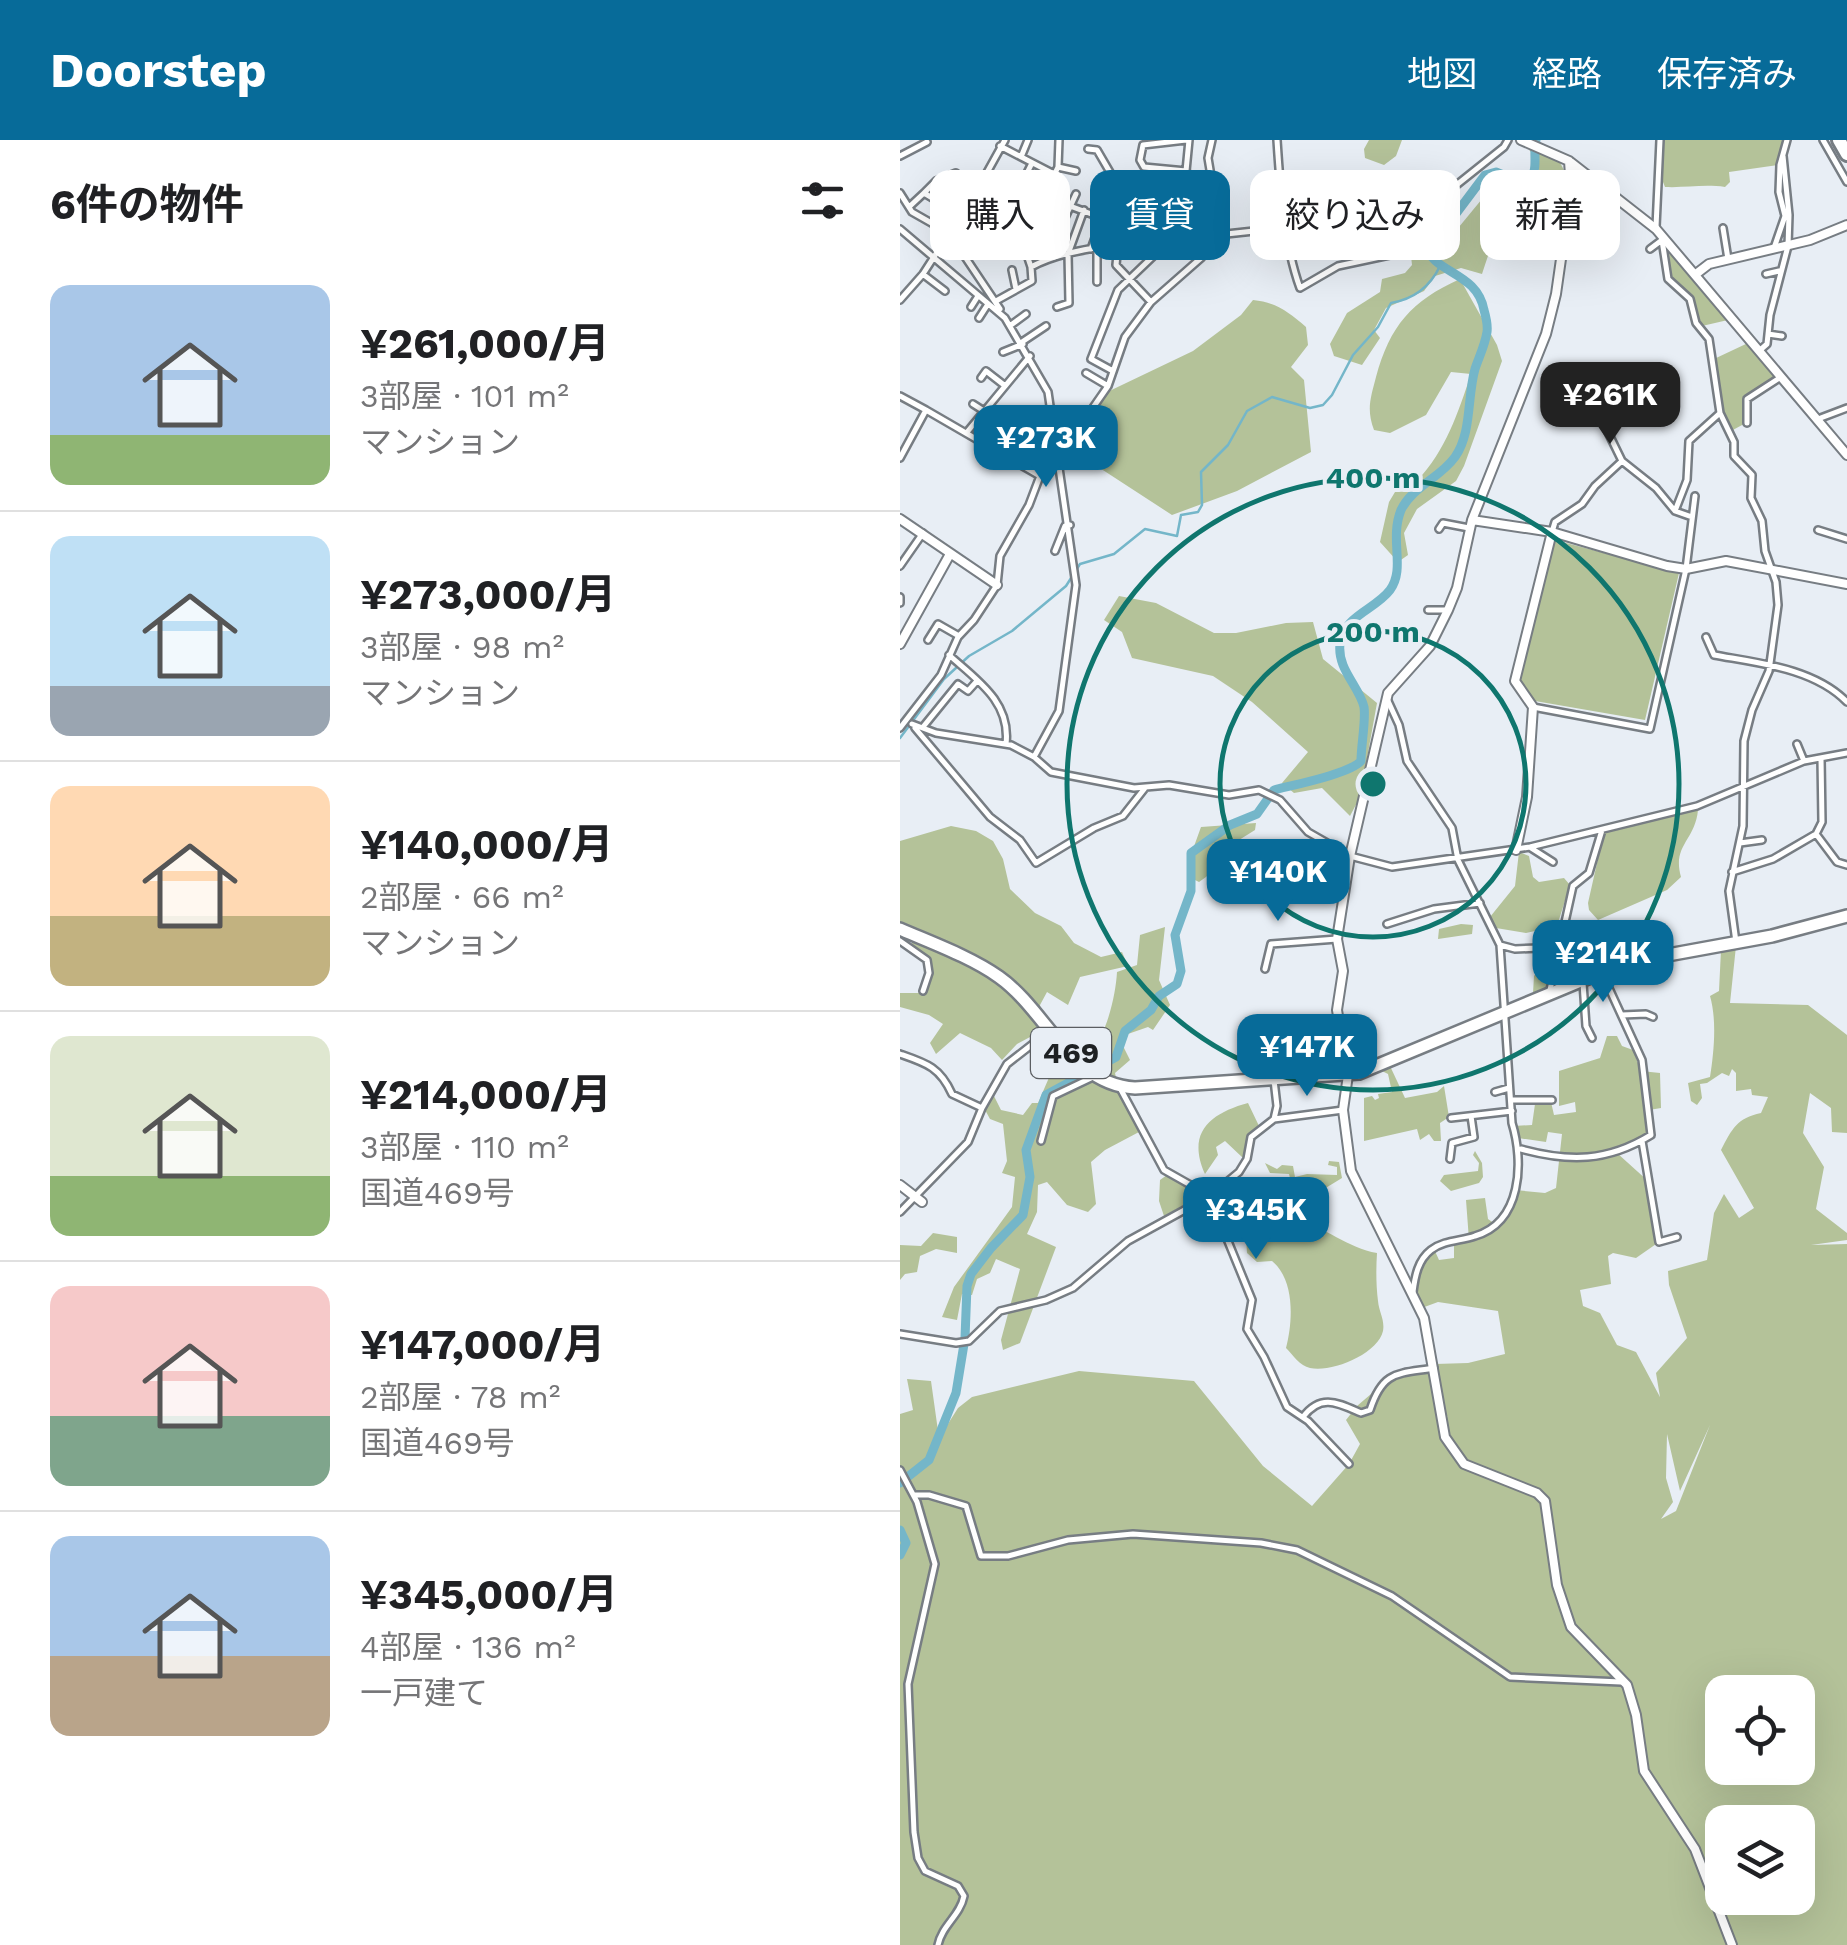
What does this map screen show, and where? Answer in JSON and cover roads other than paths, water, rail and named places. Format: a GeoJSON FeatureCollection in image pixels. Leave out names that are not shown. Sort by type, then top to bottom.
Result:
{"type":"FeatureCollection","features":[{"type":"Feature","properties":{"kind":"highway"},"geometry":{"type":"LineString","coordinates":[[1839,140],[1847,154]]}},
{"type":"Feature","properties":{"kind":"highway","name":"469"},"geometry":{"type":"LineString","coordinates":[[900,934],[994,974],[1094,1076],[1119,1087],[1348,1076],[1505,1014],[1600,971],[1653,956],[1736,943],[1847,916]]}},
{"type":"Feature","properties":{"kind":"street"},"geometry":{"type":"LineString","coordinates":[[1020,157],[1028,140]]}},
{"type":"Feature","properties":{"kind":"street"},"geometry":{"type":"LineString","coordinates":[[989,170],[1002,143],[1032,163],[1056,170],[1059,140]]}},
{"type":"Feature","properties":{"kind":"street"},"geometry":{"type":"LineString","coordinates":[[1163,170],[1144,167],[1140,160],[1143,145],[1188,140],[1188,170]]}},
{"type":"Feature","properties":{"kind":"street"},"geometry":{"type":"LineString","coordinates":[[1210,170],[1212,140]]}},
{"type":"Feature","properties":{"kind":"street"},"geometry":{"type":"LineString","coordinates":[[1278,140],[1279,170]]}},
{"type":"Feature","properties":{"kind":"street"},"geometry":{"type":"LineString","coordinates":[[1460,181],[1508,140]]}},
{"type":"Feature","properties":{"kind":"street"},"geometry":{"type":"LineString","coordinates":[[1660,140],[1660,235],[1668,278],[1690,299],[1696,323],[1709,339],[1720,414],[1732,435],[1734,456],[1752,475],[1751,498],[1762,521],[1778,606],[1770,665],[1744,742],[1740,844],[1729,890],[1736,943]]}},
{"type":"Feature","properties":{"kind":"street"},"geometry":{"type":"LineString","coordinates":[[1774,248],[1785,216],[1779,192],[1786,140]]}},
{"type":"Feature","properties":{"kind":"street"},"geometry":{"type":"LineString","coordinates":[[1823,140],[1847,182]]}},
{"type":"Feature","properties":{"kind":"street"},"geometry":{"type":"LineString","coordinates":[[900,156],[928,142]]}},
{"type":"Feature","properties":{"kind":"street"},"geometry":{"type":"LineString","coordinates":[[1524,142],[1539,146],[1581,170]]}},
{"type":"Feature","properties":{"kind":"street"},"geometry":{"type":"LineString","coordinates":[[1088,148],[1097,150],[1109,170]]}},
{"type":"Feature","properties":{"kind":"street"},"geometry":{"type":"LineString","coordinates":[[1759,351],[1767,344],[1788,246],[1783,156]]}},
{"type":"Feature","properties":{"kind":"street"},"geometry":{"type":"LineString","coordinates":[[1569,161],[1571,189],[1556,294],[1546,334],[1470,524],[1457,588],[1448,610],[1430,646],[1386,698],[1350,856],[1337,940],[1343,972],[1337,1010],[1348,1076],[1343,1110],[1352,1171],[1428,1330],[1445,1437],[1464,1464],[1475,1471],[1541,1496],[1548,1509],[1557,1585],[1571,1626],[1626,1682],[1636,1715],[1644,1771],[1695,1849],[1732,1945]]}},
{"type":"Feature","properties":{"kind":"street"},"geometry":{"type":"LineString","coordinates":[[1028,170],[1032,163]]}},
{"type":"Feature","properties":{"kind":"street"},"geometry":{"type":"LineString","coordinates":[[1070,171],[1076,172]]}},
{"type":"Feature","properties":{"kind":"street"},"geometry":{"type":"LineString","coordinates":[[908,208],[930,187]]}},
{"type":"Feature","properties":{"kind":"street"},"geometry":{"type":"LineString","coordinates":[[900,193],[908,208],[930,221]]}},
{"type":"Feature","properties":{"kind":"street"},"geometry":{"type":"LineString","coordinates":[[924,193],[930,198]]}},
{"type":"Feature","properties":{"kind":"street"},"geometry":{"type":"LineString","coordinates":[[1076,194],[1070,206],[1090,213]]}},
{"type":"Feature","properties":{"kind":"street"},"geometry":{"type":"LineString","coordinates":[[1620,201],[1660,235],[1696,274],[1847,455]]}},
{"type":"Feature","properties":{"kind":"street"},"geometry":{"type":"LineString","coordinates":[[1070,248],[1084,210]]}},
{"type":"Feature","properties":{"kind":"street"},"geometry":{"type":"LineString","coordinates":[[1696,274],[1710,264],[1788,246],[1847,225]]}},
{"type":"Feature","properties":{"kind":"street"},"geometry":{"type":"LineString","coordinates":[[1723,228],[1728,260]]}},
{"type":"Feature","properties":{"kind":"street"},"geometry":{"type":"LineString","coordinates":[[900,229],[930,255]]}},
{"type":"Feature","properties":{"kind":"street"},"geometry":{"type":"LineString","coordinates":[[1650,248],[1660,235]]}},
{"type":"Feature","properties":{"kind":"street"},"geometry":{"type":"LineString","coordinates":[[900,300],[930,260]]}},
{"type":"Feature","properties":{"kind":"street"},"geometry":{"type":"LineString","coordinates":[[936,260],[978,296],[992,302]]}},
{"type":"Feature","properties":{"kind":"street"},"geometry":{"type":"LineString","coordinates":[[966,260],[1011,325],[1048,392],[1070,525],[1076,585],[1058,711],[1034,757]]}},
{"type":"Feature","properties":{"kind":"street"},"geometry":{"type":"LineString","coordinates":[[980,318],[992,302],[1032,281],[1029,260]]}},
{"type":"Feature","properties":{"kind":"street"},"geometry":{"type":"LineString","coordinates":[[1031,267],[1051,260]]}},
{"type":"Feature","properties":{"kind":"street"},"geometry":{"type":"LineString","coordinates":[[1056,307],[1069,303],[1068,260]]}},
{"type":"Feature","properties":{"kind":"street"},"geometry":{"type":"LineString","coordinates":[[1095,260],[1097,282]]}},
{"type":"Feature","properties":{"kind":"street"},"geometry":{"type":"LineString","coordinates":[[1116,260],[1127,279],[1151,302]]}},
{"type":"Feature","properties":{"kind":"street"},"geometry":{"type":"LineString","coordinates":[[1113,371],[1092,358],[1118,290],[1147,260]]}},
{"type":"Feature","properties":{"kind":"street"},"geometry":{"type":"LineString","coordinates":[[900,728],[910,722],[942,674],[959,636],[997,586],[1000,556],[1029,505],[1040,476],[1058,458],[1108,386],[1124,337],[1151,302],[1199,260]]}},
{"type":"Feature","properties":{"kind":"street"},"geometry":{"type":"LineString","coordinates":[[1292,260],[1300,288],[1338,266],[1368,260]]}},
{"type":"Feature","properties":{"kind":"street"},"geometry":{"type":"LineString","coordinates":[[1012,270],[1016,290]]}},
{"type":"Feature","properties":{"kind":"street"},"geometry":{"type":"LineString","coordinates":[[1766,274],[1780,271]]}},
{"type":"Feature","properties":{"kind":"street"},"geometry":{"type":"LineString","coordinates":[[923,274],[945,291]]}},
{"type":"Feature","properties":{"kind":"street"},"geometry":{"type":"LineString","coordinates":[[971,307],[978,296]]}},
{"type":"Feature","properties":{"kind":"street"},"geometry":{"type":"LineString","coordinates":[[1011,325],[1026,314]]}},
{"type":"Feature","properties":{"kind":"street"},"geometry":{"type":"LineString","coordinates":[[997,327],[1004,316]]}},
{"type":"Feature","properties":{"kind":"street"},"geometry":{"type":"LineString","coordinates":[[1003,352],[1046,326]]}},
{"type":"Feature","properties":{"kind":"street"},"geometry":{"type":"LineString","coordinates":[[1768,334],[1782,336]]}},
{"type":"Feature","properties":{"kind":"street"},"geometry":{"type":"LineString","coordinates":[[968,432],[1030,356]]}},
{"type":"Feature","properties":{"kind":"street"},"geometry":{"type":"LineString","coordinates":[[981,378],[986,371],[1004,385]]}},
{"type":"Feature","properties":{"kind":"street"},"geometry":{"type":"LineString","coordinates":[[1086,373],[1108,386]]}},
{"type":"Feature","properties":{"kind":"street"},"geometry":{"type":"LineString","coordinates":[[1746,423],[1748,398],[1781,377]]}},
{"type":"Feature","properties":{"kind":"street"},"geometry":{"type":"LineString","coordinates":[[908,400],[914,390]]}},
{"type":"Feature","properties":{"kind":"street"},"geometry":{"type":"LineString","coordinates":[[900,396],[1040,476]]}},
{"type":"Feature","properties":{"kind":"street"},"geometry":{"type":"LineString","coordinates":[[973,404],[984,411]]}},
{"type":"Feature","properties":{"kind":"street"},"geometry":{"type":"LineString","coordinates":[[1818,418],[1847,408]]}},
{"type":"Feature","properties":{"kind":"street"},"geometry":{"type":"LineString","coordinates":[[900,458],[926,410]]}},
{"type":"Feature","properties":{"kind":"street"},"geometry":{"type":"LineString","coordinates":[[1674,511],[1688,480],[1686,448],[1720,414]]}},
{"type":"Feature","properties":{"kind":"street"},"geometry":{"type":"LineString","coordinates":[[1028,416],[1045,426],[1053,421]]}},
{"type":"Feature","properties":{"kind":"street"},"geometry":{"type":"LineString","coordinates":[[1603,422],[1622,460],[1656,488],[1674,511],[1692,517]]}},
{"type":"Feature","properties":{"kind":"street"},"geometry":{"type":"LineString","coordinates":[[1001,453],[1017,434],[1022,438]]}},
{"type":"Feature","properties":{"kind":"street"},"geometry":{"type":"LineString","coordinates":[[1516,850],[1527,797],[1533,708],[1515,680],[1552,532],[1555,522],[1582,504],[1622,460]]}},
{"type":"Feature","properties":{"kind":"street"},"geometry":{"type":"LineString","coordinates":[[1533,708],[1650,728],[1686,569],[1694,496]]}},
{"type":"Feature","properties":{"kind":"street"},"geometry":{"type":"LineString","coordinates":[[900,518],[997,586]]}},
{"type":"Feature","properties":{"kind":"street"},"geometry":{"type":"LineString","coordinates":[[1439,529],[1448,522],[1552,532],[1614,553],[1686,569],[1726,561],[1847,584]]}},
{"type":"Feature","properties":{"kind":"street"},"geometry":{"type":"LineString","coordinates":[[1055,552],[1066,526],[1070,525]]}},
{"type":"Feature","properties":{"kind":"street"},"geometry":{"type":"LineString","coordinates":[[1818,530],[1847,540]]}},
{"type":"Feature","properties":{"kind":"street"},"geometry":{"type":"LineString","coordinates":[[900,566],[922,533]]}},
{"type":"Feature","properties":{"kind":"street"},"geometry":{"type":"LineString","coordinates":[[900,644],[950,554]]}},
{"type":"Feature","properties":{"kind":"street"},"geometry":{"type":"LineString","coordinates":[[1428,610],[1448,610]]}},
{"type":"Feature","properties":{"kind":"street"},"geometry":{"type":"LineString","coordinates":[[928,640],[938,624],[959,636]]}},
{"type":"Feature","properties":{"kind":"street"},"geometry":{"type":"LineString","coordinates":[[1706,637],[1714,655],[1770,665],[1836,690],[1847,702]]}},
{"type":"Feature","properties":{"kind":"street"},"geometry":{"type":"LineString","coordinates":[[949,655],[1000,703],[1008,733],[1006,744]]}},
{"type":"Feature","properties":{"kind":"street"},"geometry":{"type":"LineString","coordinates":[[922,728],[958,684],[968,691],[977,680]]}},
{"type":"Feature","properties":{"kind":"street"},"geometry":{"type":"LineString","coordinates":[[1386,698],[1400,726],[1407,761],[1452,828],[1458,860],[1500,945],[1509,1088],[1520,1149],[1512,1207],[1485,1232],[1430,1250],[1420,1261],[1412,1296]]}},
{"type":"Feature","properties":{"kind":"street"},"geometry":{"type":"LineString","coordinates":[[900,714],[990,818],[1020,840],[1036,863],[1094,828],[1123,816],[1144,788]]}},
{"type":"Feature","properties":{"kind":"street"},"geometry":{"type":"LineString","coordinates":[[910,722],[936,733],[1006,744],[1034,757],[1051,772],[1144,788],[1169,785],[1219,794],[1253,790],[1274,795],[1308,832],[1350,856],[1392,867],[1516,850],[1602,830],[1697,806],[1804,761],[1847,753]]}},
{"type":"Feature","properties":{"kind":"street"},"geometry":{"type":"LineString","coordinates":[[1797,744],[1804,761]]}},
{"type":"Feature","properties":{"kind":"street"},"geometry":{"type":"LineString","coordinates":[[1732,872],[1774,859],[1816,834],[1822,822],[1821,758]]}},
{"type":"Feature","properties":{"kind":"street"},"geometry":{"type":"LineString","coordinates":[[1550,993],[1573,886],[1591,869],[1602,830]]}},
{"type":"Feature","properties":{"kind":"street"},"geometry":{"type":"LineString","coordinates":[[1816,834],[1836,862],[1847,865]]}},
{"type":"Feature","properties":{"kind":"street"},"geometry":{"type":"LineString","coordinates":[[1740,844],[1762,840]]}},
{"type":"Feature","properties":{"kind":"street"},"geometry":{"type":"LineString","coordinates":[[1530,847],[1553,862]]}},
{"type":"Feature","properties":{"kind":"street"},"geometry":{"type":"LineString","coordinates":[[1387,924],[1434,909],[1480,903]]}},
{"type":"Feature","properties":{"kind":"street"},"geometry":{"type":"LineString","coordinates":[[900,934],[928,960],[924,991]]}},
{"type":"Feature","properties":{"kind":"street"},"geometry":{"type":"LineString","coordinates":[[1265,969],[1271,944],[1337,940]]}},
{"type":"Feature","properties":{"kind":"street"},"geometry":{"type":"LineString","coordinates":[[1500,945],[1514,950],[1539,948],[1555,962]]}},
{"type":"Feature","properties":{"kind":"street"},"geometry":{"type":"LineString","coordinates":[[1520,1149],[1558,1159],[1608,1156],[1652,1136],[1642,1060],[1600,971]]}},
{"type":"Feature","properties":{"kind":"street"},"geometry":{"type":"LineString","coordinates":[[1583,978],[1586,1026],[1592,1038]]}},
{"type":"Feature","properties":{"kind":"street"},"geometry":{"type":"LineString","coordinates":[[1622,1015],[1653,1017]]}},
{"type":"Feature","properties":{"kind":"street"},"geometry":{"type":"LineString","coordinates":[[900,1212],[968,1142],[1007,1064],[1051,1030]]}},
{"type":"Feature","properties":{"kind":"street"},"geometry":{"type":"LineString","coordinates":[[900,1054],[923,1061],[944,1077],[952,1094],[982,1108]]}},
{"type":"Feature","properties":{"kind":"street"},"geometry":{"type":"LineString","coordinates":[[1040,1141],[1053,1096],[1094,1076]]}},
{"type":"Feature","properties":{"kind":"street"},"geometry":{"type":"LineString","coordinates":[[1274,1080],[1274,1119]]}},
{"type":"Feature","properties":{"kind":"street"},"geometry":{"type":"LineString","coordinates":[[1119,1087],[1164,1170],[1210,1196],[1218,1206],[1252,1300],[1248,1329],[1271,1370],[1282,1400],[1349,1464]]}},
{"type":"Feature","properties":{"kind":"street"},"geometry":{"type":"LineString","coordinates":[[1495,1092],[1509,1088]]}},
{"type":"Feature","properties":{"kind":"street"},"geometry":{"type":"LineString","coordinates":[[1512,1100],[1552,1100]]}},
{"type":"Feature","properties":{"kind":"street"},"geometry":{"type":"LineString","coordinates":[[900,1334],[945,1342],[968,1340],[1000,1311],[1046,1300],[1073,1288],[1128,1242],[1210,1196],[1239,1172],[1252,1137],[1274,1119],[1343,1110]]}},
{"type":"Feature","properties":{"kind":"street"},"geometry":{"type":"LineString","coordinates":[[1452,1118],[1512,1111]]}},
{"type":"Feature","properties":{"kind":"street"},"geometry":{"type":"LineString","coordinates":[[1450,1159],[1452,1144],[1474,1137],[1471,1116]]}},
{"type":"Feature","properties":{"kind":"street"},"geometry":{"type":"LineString","coordinates":[[1642,1141],[1659,1242],[1677,1237]]}},
{"type":"Feature","properties":{"kind":"street"},"geometry":{"type":"LineString","coordinates":[[900,1185],[922,1202]]}},
{"type":"Feature","properties":{"kind":"street"},"geometry":{"type":"LineString","coordinates":[[1202,1231],[1221,1222]]}},
{"type":"Feature","properties":{"kind":"street"},"geometry":{"type":"LineString","coordinates":[[1302,1417],[1315,1404],[1332,1400],[1361,1413],[1370,1410],[1388,1377],[1397,1372],[1434,1368]]}},
{"type":"Feature","properties":{"kind":"street"},"geometry":{"type":"LineString","coordinates":[[900,1470],[914,1494],[935,1564],[908,1684],[914,1832],[918,1858],[925,1871],[958,1886],[964,1896],[938,1945]]}},
{"type":"Feature","properties":{"kind":"street"},"geometry":{"type":"LineString","coordinates":[[914,1494],[966,1506],[981,1556],[1008,1556],[1068,1540],[1133,1534],[1297,1550],[1392,1596],[1510,1677],[1626,1682]]}},
{"type":"Feature","properties":{"kind":"waterway"},"geometry":{"type":"LineString","coordinates":[[900,1483],[929,1460],[956,1393],[971,1274],[1023,1215],[1030,1177],[1026,1150],[1046,1095],[1116,1057],[1125,1031],[1151,1010],[1159,996],[1177,984],[1181,971],[1175,935],[1191,891],[1191,853],[1230,825],[1257,814],[1274,790],[1333,775],[1361,761],[1364,707],[1345,669],[1340,644],[1347,626],[1384,597],[1395,581],[1396,532],[1401,510],[1449,464],[1460,447],[1475,369],[1487,332],[1480,297],[1465,280],[1437,262],[1425,246],[1432,232],[1452,219],[1485,175],[1496,172],[1525,184],[1534,169],[1536,140]]}},
{"type":"Feature","properties":{"kind":"waterway"},"geometry":{"type":"LineString","coordinates":[[900,738],[944,679],[969,656],[1012,631],[1066,586],[1080,564],[1114,554],[1145,529],[1177,536],[1181,515],[1198,512],[1202,505],[1201,472],[1228,445],[1247,411],[1272,397],[1310,408],[1323,405],[1391,303],[1420,291],[1440,266]]}},
{"type":"Feature","properties":{"kind":"waterway"},"geometry":{"type":"LineString","coordinates":[[900,1530],[906,1543],[900,1555]]}}]}
